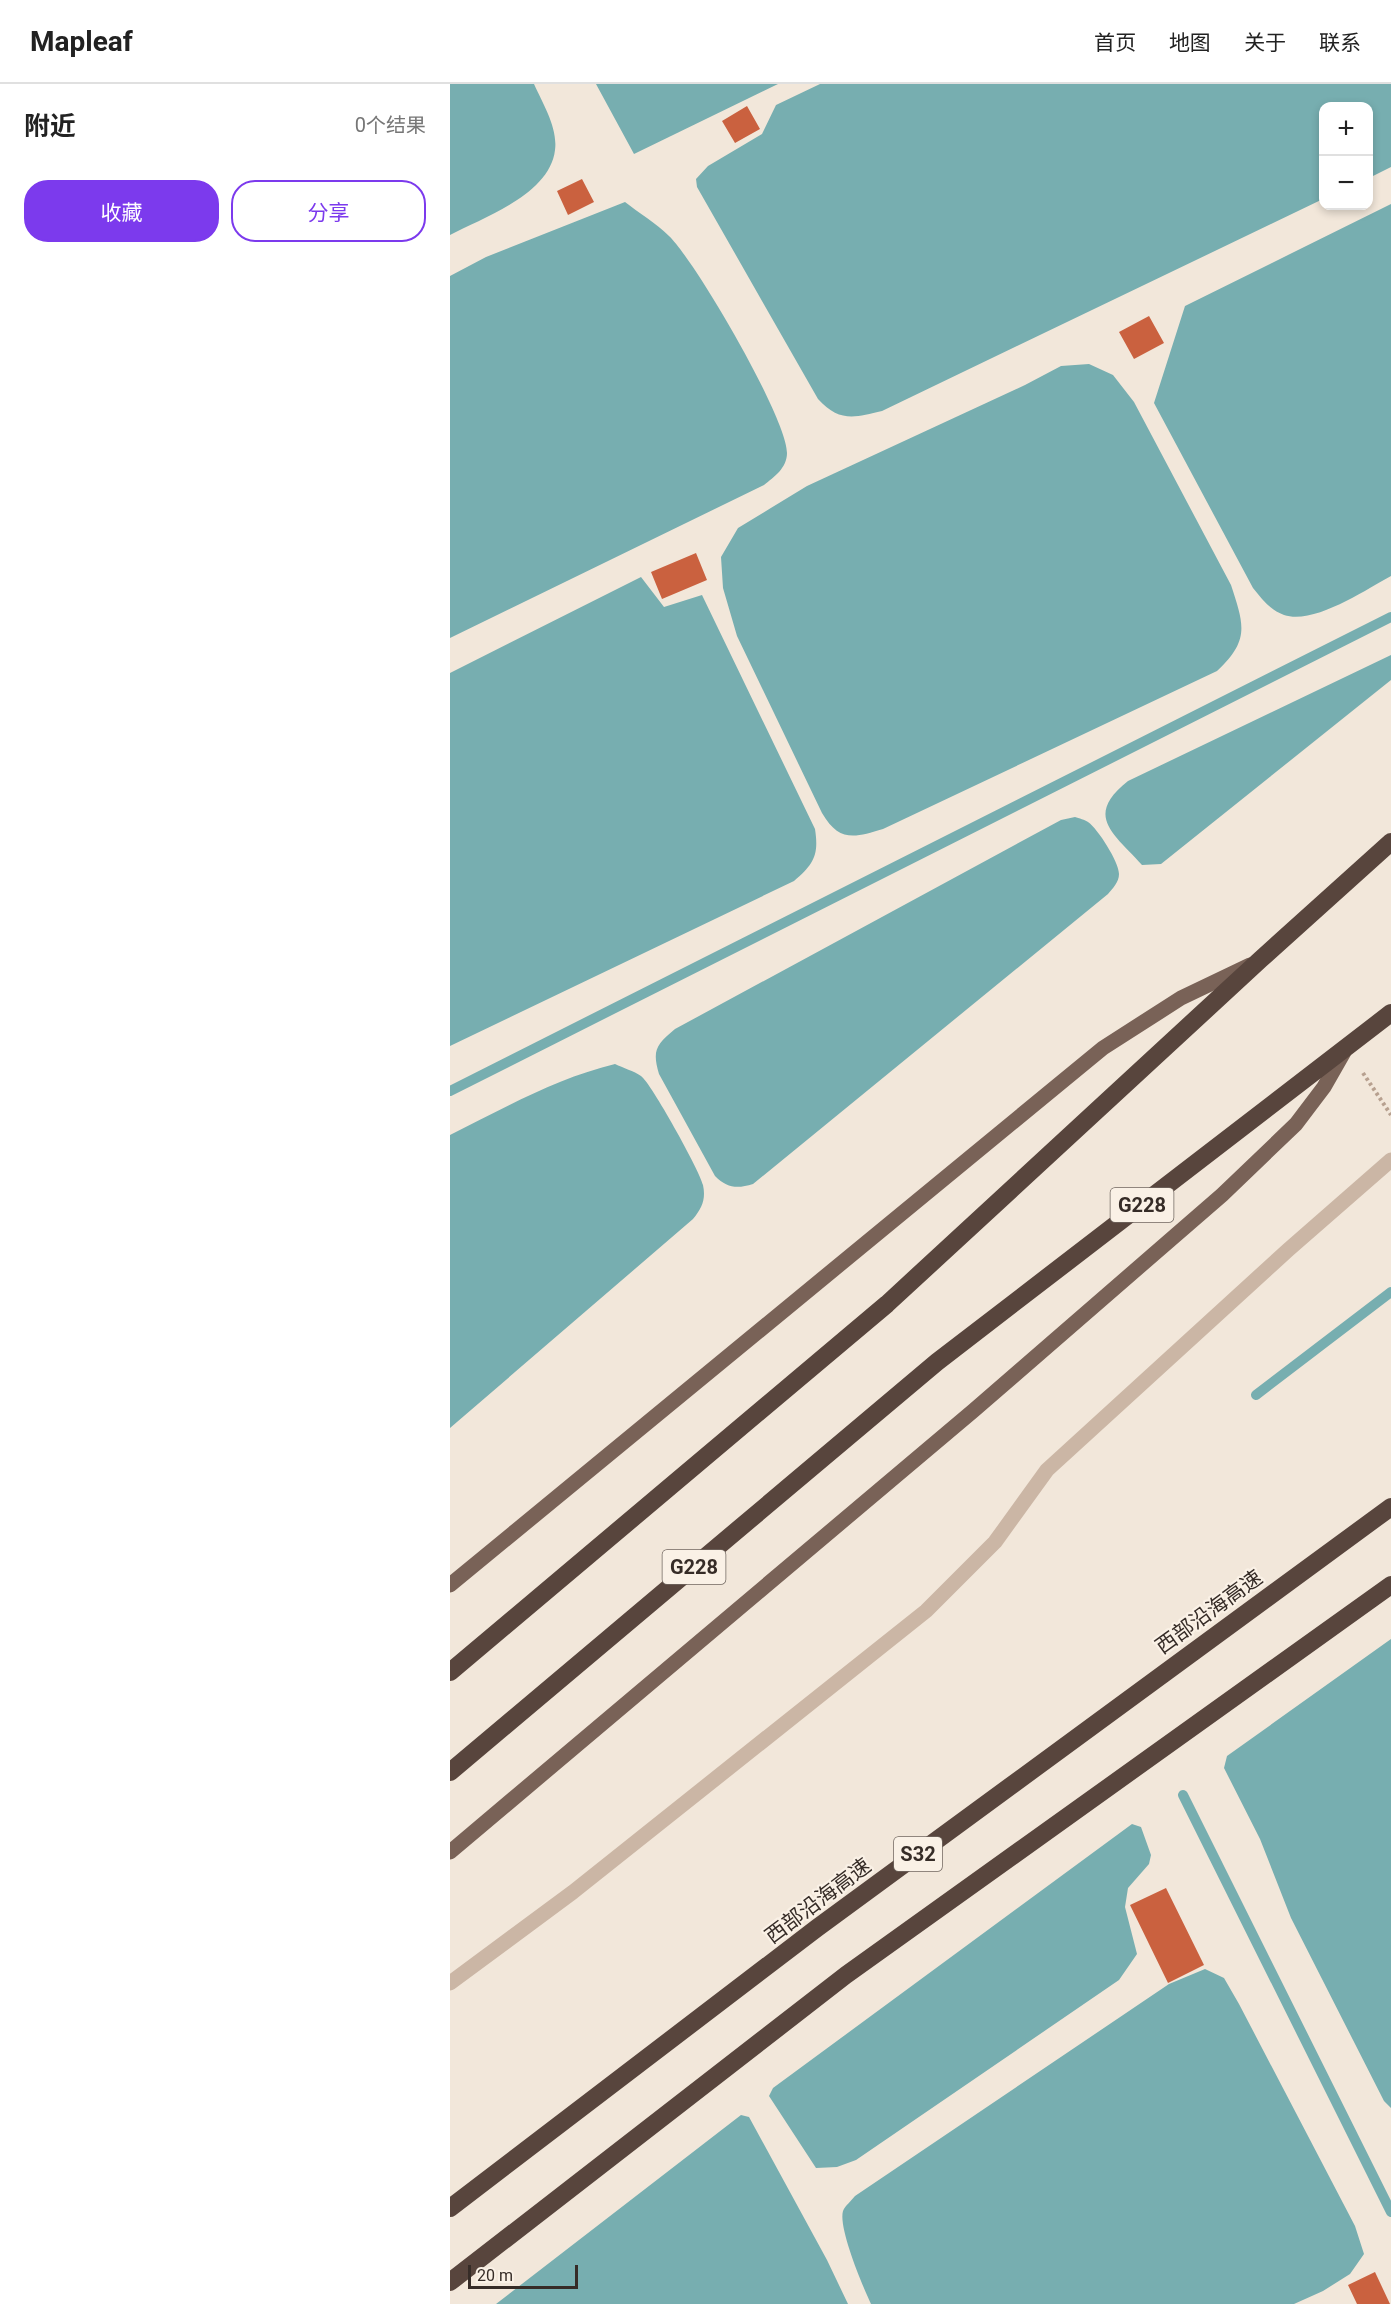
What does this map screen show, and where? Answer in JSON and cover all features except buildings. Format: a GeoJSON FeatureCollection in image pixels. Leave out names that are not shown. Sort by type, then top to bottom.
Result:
{"type":"FeatureCollection","features":[{"type":"Feature","properties":{"kind":"highway"},"geometry":{"type":"LineString","coordinates":[[450,1672],[886,1304],[1391,842]]}},
{"type":"Feature","properties":{"kind":"highway","name":"G228"},"geometry":{"type":"LineString","coordinates":[[450,1772],[937,1362],[1391,1013]]}},
{"type":"Feature","properties":{"kind":"highway","name":"西部沿海高速"},"geometry":{"type":"LineString","coordinates":[[450,2208],[818,1928],[1391,1507]]}},
{"type":"Feature","properties":{"kind":"highway","name":"S32"},"geometry":{"type":"LineString","coordinates":[[450,2282],[846,1975],[1391,1585]]}},
{"type":"Feature","properties":{"kind":"main road"},"geometry":{"type":"LineString","coordinates":[[450,1585],[1103,1048],[1180,998],[1261,959]]}},
{"type":"Feature","properties":{"kind":"main road"},"geometry":{"type":"LineString","coordinates":[[450,1852],[973,1411],[1222,1195],[1296,1124],[1324,1086],[1346,1047]]}},
{"type":"Feature","properties":{"kind":"lane"},"geometry":{"type":"LineString","coordinates":[[450,1983],[573,1892],[926,1611],[995,1542],[1047,1470],[1288,1250],[1391,1160]]}},
{"type":"Feature","properties":{"kind":"path"},"geometry":{"type":"LineString","coordinates":[[1346,1047],[1391,1115]]}},
{"type":"Feature","properties":{"kind":"water"},"geometry":{"type":"Polygon","coordinates":[[[450,84],[534,84],[549,116],[554,133],[555,150],[550,166],[529,191],[497,212],[450,235],[450,84]]]}},
{"type":"Feature","properties":{"kind":"water"},"geometry":{"type":"Polygon","coordinates":[[[596,84],[778,84],[634,154],[596,84]]]}},
{"type":"Feature","properties":{"kind":"water"},"geometry":{"type":"Polygon","coordinates":[[[820,84],[1391,84],[1391,167],[1373,176],[1373,102],[1319,102],[1319,201],[882,411],[847,416],[833,412],[818,399],[697,187],[696,179],[708,166],[762,134],[776,105],[820,84]]]}},
{"type":"Feature","properties":{"kind":"water"},"geometry":{"type":"Polygon","coordinates":[[[625,202],[669,236],[699,276],[738,341],[772,408],[783,435],[787,453],[785,463],[779,472],[764,485],[450,638],[450,276],[486,257],[625,202]]]}},
{"type":"Feature","properties":{"kind":"water"},"geometry":{"type":"Polygon","coordinates":[[[1391,204],[1391,576],[1324,611],[1296,617],[1284,615],[1270,607],[1253,588],[1154,403],[1185,306],[1391,204]]]}},
{"type":"Feature","properties":{"kind":"water"},"geometry":{"type":"Polygon","coordinates":[[[1089,364],[1113,375],[1134,402],[1231,585],[1241,622],[1239,641],[1235,650],[1217,671],[883,829],[855,836],[841,833],[828,822],[822,813],[737,636],[723,588],[721,557],[738,528],[807,486],[1025,385],[1061,366],[1089,364]]]}},
{"type":"Feature","properties":{"kind":"water"},"geometry":{"type":"Polygon","coordinates":[[[641,577],[664,607],[702,595],[815,829],[814,858],[794,881],[450,1046],[450,673],[641,577]]]}},
{"type":"Feature","properties":{"kind":"water"},"geometry":{"type":"Polygon","coordinates":[[[1391,655],[1391,680],[1161,864],[1142,865],[1113,834],[1105,815],[1108,804],[1115,793],[1128,781],[1391,655]]]}},
{"type":"Feature","properties":{"kind":"water"},"geometry":{"type":"Polygon","coordinates":[[[1075,817],[1087,821],[1097,831],[1116,862],[1119,877],[1108,894],[753,1184],[742,1187],[732,1186],[715,1176],[659,1074],[656,1053],[664,1039],[675,1029],[1061,820],[1075,817]]]}},
{"type":"Feature","properties":{"kind":"water"},"geometry":{"type":"Polygon","coordinates":[[[615,1064],[641,1076],[664,1110],[700,1177],[704,1195],[701,1207],[693,1219],[450,1428],[450,1135],[552,1085],[615,1064]]]}},
{"type":"Feature","properties":{"kind":"water"},"geometry":{"type":"Polygon","coordinates":[[[1391,1639],[1391,2108],[1384,2101],[1291,1918],[1260,1839],[1224,1768],[1227,1756],[1391,1639]]]}},
{"type":"Feature","properties":{"kind":"water"},"geometry":{"type":"Polygon","coordinates":[[[1132,1824],[1141,1827],[1151,1855],[1149,1864],[1128,1888],[1125,1907],[1137,1954],[1119,1980],[856,2160],[837,2167],[816,2168],[769,2096],[773,2088],[1132,1824]]]}},
{"type":"Feature","properties":{"kind":"water"},"geometry":{"type":"Polygon","coordinates":[[[1205,1969],[1224,1978],[1355,2226],[1364,2254],[1350,2274],[1323,2291],[1294,2304],[871,2304],[852,2258],[842,2219],[844,2209],[855,2196],[1169,1984],[1205,1969]]]}},
{"type":"Feature","properties":{"kind":"water"},"geometry":{"type":"Polygon","coordinates":[[[741,2115],[749,2117],[827,2260],[848,2304],[496,2304],[741,2115]]]}},
{"type":"Feature","properties":{"kind":"waterway"},"geometry":{"type":"LineString","coordinates":[[450,1091],[1391,617]]}},
{"type":"Feature","properties":{"kind":"waterway"},"geometry":{"type":"LineString","coordinates":[[1256,1395],[1391,1292]]}},
{"type":"Feature","properties":{"kind":"waterway"},"geometry":{"type":"LineString","coordinates":[[1183,1795],[1391,2212]]}}]}
